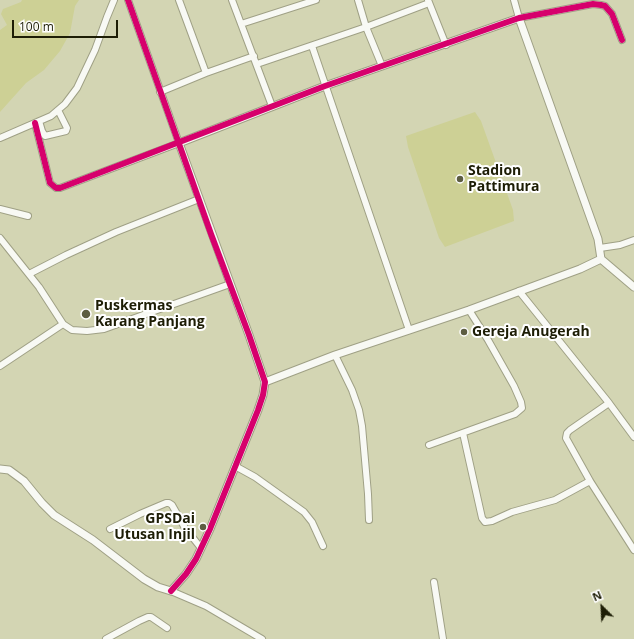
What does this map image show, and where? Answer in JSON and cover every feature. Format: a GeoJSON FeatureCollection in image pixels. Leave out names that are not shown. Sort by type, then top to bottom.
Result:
{"type":"FeatureCollection","features":[{"type":"Feature","properties":{"kind":"street"},"geometry":{"type":"LineString","coordinates":[[0,138],[37,122],[58,110],[77,88],[95,50],[114,0]]}},
{"type":"Feature","properties":{"kind":"street"},"geometry":{"type":"LineString","coordinates":[[128,0],[249,335],[264,382],[263,394],[258,410],[201,548],[186,574],[171,591]]}},
{"type":"Feature","properties":{"kind":"street"},"geometry":{"type":"LineString","coordinates":[[179,0],[206,73]]}},
{"type":"Feature","properties":{"kind":"street"},"geometry":{"type":"LineString","coordinates":[[232,0],[272,106]]}},
{"type":"Feature","properties":{"kind":"street"},"geometry":{"type":"LineString","coordinates":[[241,24],[316,0]]}},
{"type":"Feature","properties":{"kind":"street"},"geometry":{"type":"LineString","coordinates":[[358,0],[366,27],[382,66]]}},
{"type":"Feature","properties":{"kind":"street"},"geometry":{"type":"LineString","coordinates":[[514,0],[575,173],[600,248],[601,259],[634,287]]}},
{"type":"Feature","properties":{"kind":"street"},"geometry":{"type":"LineString","coordinates":[[257,64],[366,27],[428,1],[446,45]]}},
{"type":"Feature","properties":{"kind":"street"},"geometry":{"type":"LineString","coordinates":[[37,122],[50,183],[56,188],[60,188],[325,86],[520,18],[593,4],[602,5],[605,6],[612,14],[622,40]]}},
{"type":"Feature","properties":{"kind":"street"},"geometry":{"type":"LineString","coordinates":[[312,46],[410,330]]}},
{"type":"Feature","properties":{"kind":"street"},"geometry":{"type":"LineString","coordinates":[[160,92],[206,73],[254,56]]}},
{"type":"Feature","properties":{"kind":"street"},"geometry":{"type":"LineString","coordinates":[[37,122],[45,136],[66,131],[67,128],[58,110]]}},
{"type":"Feature","properties":{"kind":"street"},"geometry":{"type":"LineString","coordinates":[[29,274],[116,232],[199,199]]}},
{"type":"Feature","properties":{"kind":"street"},"geometry":{"type":"LineString","coordinates":[[0,209],[28,216]]}},
{"type":"Feature","properties":{"kind":"street"},"geometry":{"type":"LineString","coordinates":[[0,238],[29,274],[63,324],[72,330],[79,331],[104,329],[230,284]]}},
{"type":"Feature","properties":{"kind":"street"},"geometry":{"type":"LineString","coordinates":[[600,248],[620,246],[634,240]]}},
{"type":"Feature","properties":{"kind":"street"},"geometry":{"type":"LineString","coordinates":[[264,382],[334,355],[469,310],[601,259]]}},
{"type":"Feature","properties":{"kind":"street"},"geometry":{"type":"LineString","coordinates":[[519,291],[609,403],[634,437]]}},
{"type":"Feature","properties":{"kind":"street"},"geometry":{"type":"LineString","coordinates":[[429,445],[516,414],[520,411],[522,406],[514,386],[469,310]]}},
{"type":"Feature","properties":{"kind":"street"},"geometry":{"type":"LineString","coordinates":[[0,366],[63,324]]}},
{"type":"Feature","properties":{"kind":"street"},"geometry":{"type":"LineString","coordinates":[[334,355],[352,390],[359,410],[362,426],[369,520]]}},
{"type":"Feature","properties":{"kind":"street"},"geometry":{"type":"LineString","coordinates":[[609,403],[570,430],[566,436],[566,440],[634,550]]}},
{"type":"Feature","properties":{"kind":"street"},"geometry":{"type":"LineString","coordinates":[[463,432],[482,518],[485,522],[492,521],[512,512],[555,500],[590,481]]}},
{"type":"Feature","properties":{"kind":"street"},"geometry":{"type":"LineString","coordinates":[[235,466],[260,480],[304,512],[312,522],[323,546]]}},
{"type":"Feature","properties":{"kind":"street"},"geometry":{"type":"LineString","coordinates":[[0,469],[9,470],[24,481],[54,515],[75,530],[93,540],[144,579],[158,587],[206,606],[262,639]]}},
{"type":"Feature","properties":{"kind":"street"},"geometry":{"type":"LineString","coordinates":[[110,529],[140,514],[169,503],[172,505],[185,528],[201,548]]}},
{"type":"Feature","properties":{"kind":"street"},"geometry":{"type":"LineString","coordinates":[[434,582],[443,639]]}},
{"type":"Feature","properties":{"kind":"street"},"geometry":{"type":"LineString","coordinates":[[106,639],[148,617],[151,617],[167,628]]}},
{"type":"Feature","properties":{"kind":"green space"},"geometry":{"type":"Polygon","coordinates":[[[22,0],[79,0],[75,6],[70,33],[60,51],[44,70],[26,83],[0,112],[0,30],[7,25],[1,14],[3,9],[21,2],[22,0]]]}},
{"type":"Feature","properties":{"kind":"green space"},"geometry":{"type":"Polygon","coordinates":[[[475,112],[481,121],[513,210],[514,221],[445,247],[439,238],[408,147],[406,136],[475,112]]]}},
{"type":"Feature","properties":{"kind":"cycle path"},"geometry":{"type":"LineString","coordinates":[[128,0],[265,382],[263,395],[258,410],[210,529],[196,559],[186,574],[171,591]]}},
{"type":"Feature","properties":{"kind":"cycle path"},"geometry":{"type":"LineString","coordinates":[[35,123],[50,183],[56,188],[60,188],[325,86],[519,18],[593,4],[601,5],[605,6],[612,14],[622,40]]}},
{"type":"Feature","properties":{"kind":"place","name":"Stadion Pattimura"},"geometry":{"type":"Point","coordinates":[460,179]}},
{"type":"Feature","properties":{"kind":"place","name":"Puskermas Karang Panjang"},"geometry":{"type":"Point","coordinates":[86,314]}},
{"type":"Feature","properties":{"kind":"place","name":"Gereja Anugerah"},"geometry":{"type":"Point","coordinates":[464,332]}},
{"type":"Feature","properties":{"kind":"place","name":"GPSDai Utusan Injil"},"geometry":{"type":"Point","coordinates":[203,527]}}]}
